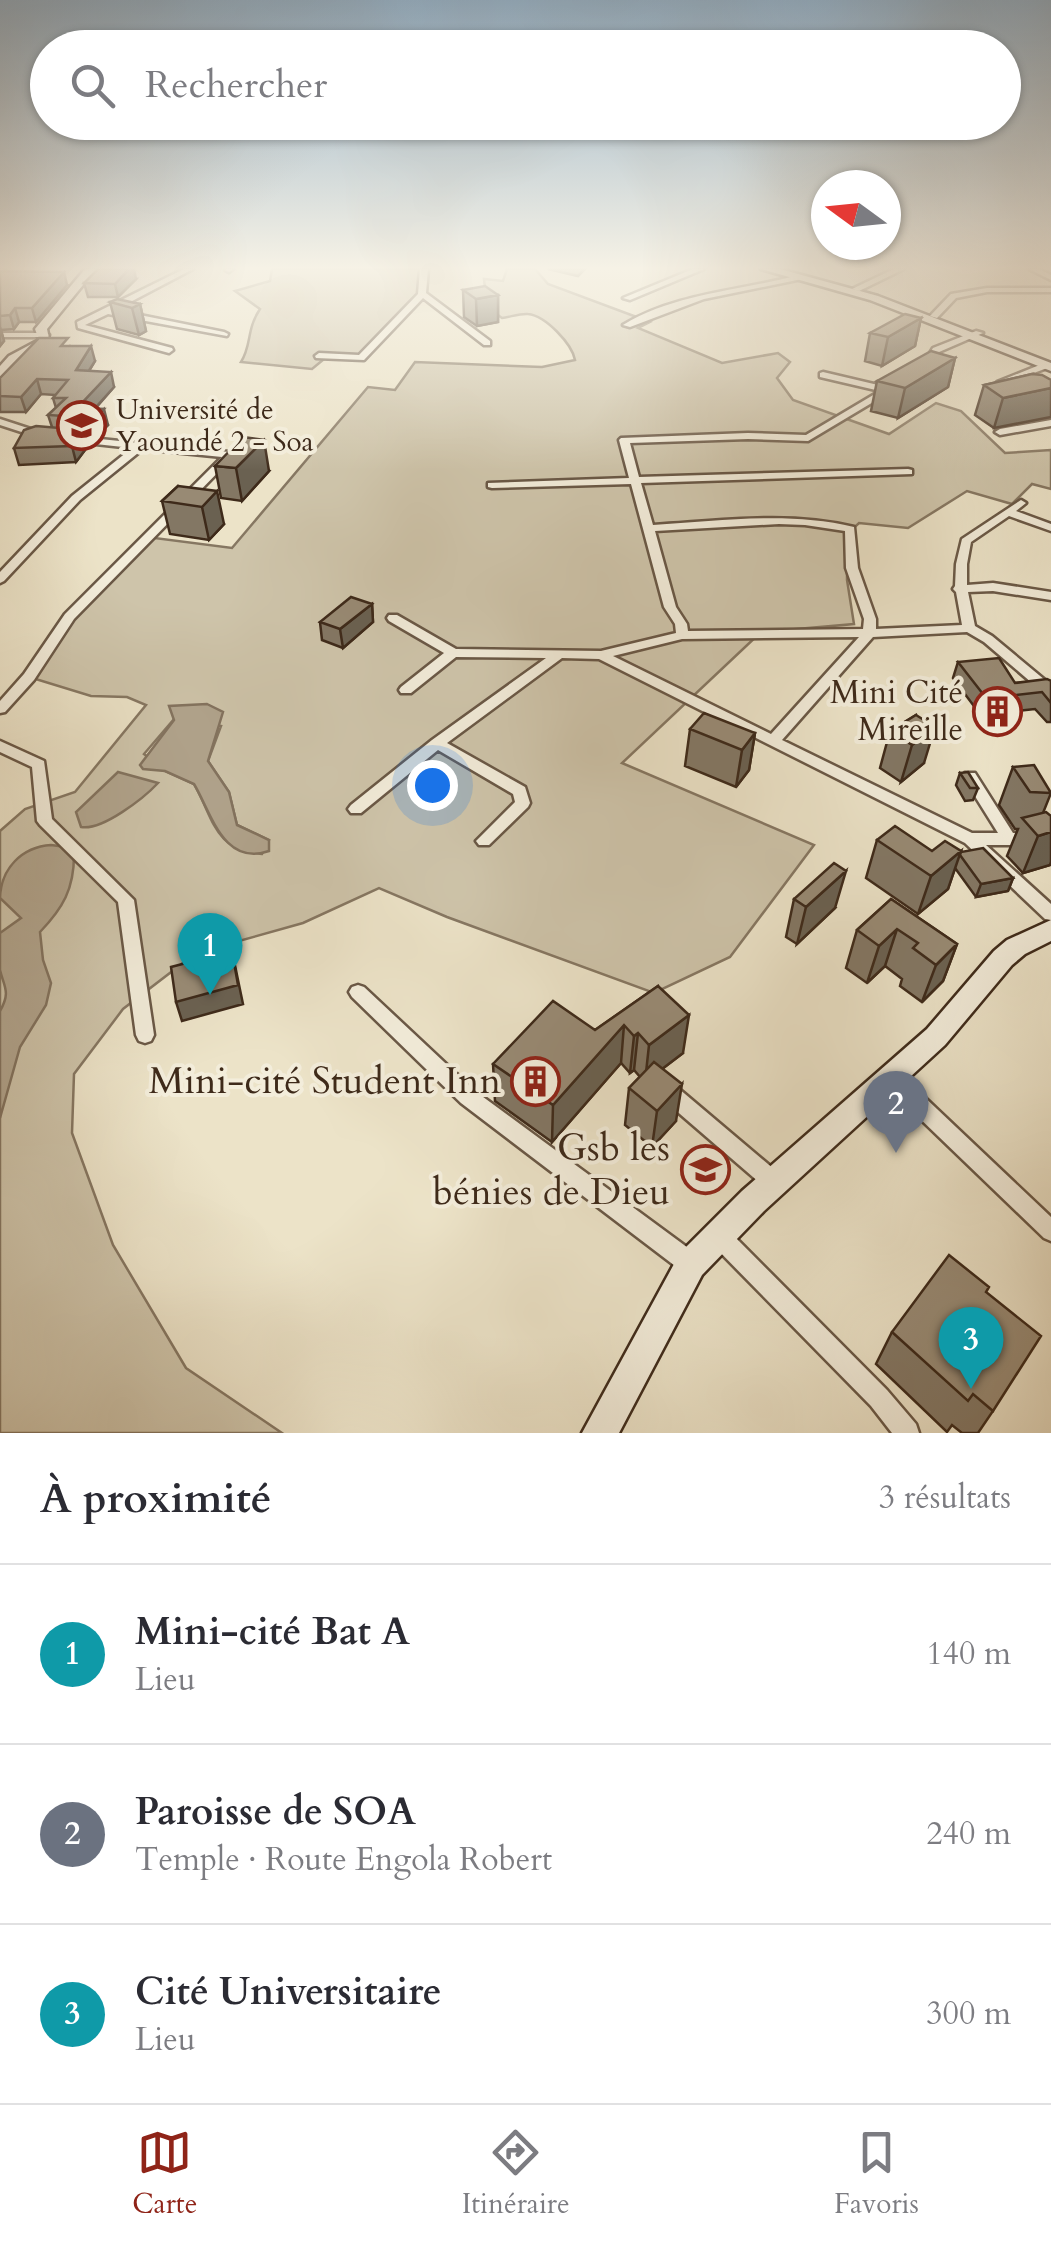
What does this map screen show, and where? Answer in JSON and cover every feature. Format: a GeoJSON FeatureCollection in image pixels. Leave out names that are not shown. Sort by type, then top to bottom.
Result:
{"type":"FeatureCollection","features":[{"type":"Feature","properties":{"kind":"street"},"geometry":{"type":"LineString","coordinates":[[0,374],[6,361],[46,342],[45,336]]}},
{"type":"Feature","properties":{"kind":"street"},"geometry":{"type":"LineString","coordinates":[[113,336],[169,350]]}},
{"type":"Feature","properties":{"kind":"street"},"geometry":{"type":"LineString","coordinates":[[320,356],[361,358],[382,336]]}},
{"type":"Feature","properties":{"kind":"street"},"geometry":{"type":"LineString","coordinates":[[479,336],[487,342]]}},
{"type":"Feature","properties":{"kind":"street"},"geometry":{"type":"LineString","coordinates":[[922,373],[936,350],[971,336]]}},
{"type":"Feature","properties":{"kind":"street"},"geometry":{"type":"LineString","coordinates":[[980,336],[1050,365]]}},
{"type":"Feature","properties":{"kind":"street"},"geometry":{"type":"LineString","coordinates":[[1001,382],[1050,365]]}},
{"type":"Feature","properties":{"kind":"street"},"geometry":{"type":"LineString","coordinates":[[682,636],[624,440],[808,438],[894,387],[823,376]]}},
{"type":"Feature","properties":{"kind":"street"},"geometry":{"type":"LineString","coordinates":[[0,422],[49,437],[229,455],[68,617],[30,677],[0,709]]}},
{"type":"Feature","properties":{"kind":"street"},"geometry":{"type":"LineString","coordinates":[[1000,432],[1051,423]]}},
{"type":"Feature","properties":{"kind":"street"},"geometry":{"type":"LineString","coordinates":[[0,579],[76,498],[146,444]]}},
{"type":"Feature","properties":{"kind":"street"},"geometry":{"type":"LineString","coordinates":[[492,485],[908,472]]}},
{"type":"Feature","properties":{"kind":"street"},"geometry":{"type":"LineString","coordinates":[[968,628],[959,589],[959,568],[966,542],[1021,503]]}},
{"type":"Feature","properties":{"kind":"street"},"geometry":{"type":"LineString","coordinates":[[1008,512],[1051,528]]}},
{"type":"Feature","properties":{"kind":"street"},"geometry":{"type":"LineString","coordinates":[[650,528],[825,523],[850,529],[852,568],[870,619],[869,633],[773,741]]}},
{"type":"Feature","properties":{"kind":"street"},"geometry":{"type":"LineString","coordinates":[[959,589],[993,586],[1051,596]]}},
{"type":"Feature","properties":{"kind":"street"},"geometry":{"type":"LineString","coordinates":[[393,618],[453,653],[557,656],[601,655],[682,636],[968,628],[988,638],[1051,692]]}},
{"type":"Feature","properties":{"kind":"street"},"geometry":{"type":"LineString","coordinates":[[406,690],[453,653]]}},
{"type":"Feature","properties":{"kind":"street"},"geometry":{"type":"LineString","coordinates":[[601,655],[970,839],[1051,914]]}},
{"type":"Feature","properties":{"kind":"street"},"geometry":{"type":"LineString","coordinates":[[356,809],[557,656]]}},
{"type":"Feature","properties":{"kind":"street"},"geometry":{"type":"LineString","coordinates":[[437,744],[520,791],[523,803],[484,841]]}},
{"type":"Feature","properties":{"kind":"street"},"geometry":{"type":"LineString","coordinates":[[0,746],[39,764],[46,820],[126,900],[145,1035]]}},
{"type":"Feature","properties":{"kind":"street"},"geometry":{"type":"LineString","coordinates":[[970,777],[1010,839]]}},
{"type":"Feature","properties":{"kind":"street"},"geometry":{"type":"LineString","coordinates":[[970,839],[1041,841],[1051,850]]}},
{"type":"Feature","properties":{"kind":"street"},"geometry":{"type":"LineString","coordinates":[[600,1433],[691,1264],[775,1182],[936,1037],[1003,958],[1051,930]]}},
{"type":"Feature","properties":{"kind":"street"},"geometry":{"type":"LineString","coordinates":[[358,992],[468,1097],[691,1264]]}},
{"type":"Feature","properties":{"kind":"street"},"geometry":{"type":"LineString","coordinates":[[892,1079],[1051,1231]]}},
{"type":"Feature","properties":{"kind":"street"},"geometry":{"type":"LineString","coordinates":[[661,1085],[775,1182]]}},
{"type":"Feature","properties":{"kind":"street"},"geometry":{"type":"LineString","coordinates":[[719,1236],[879,1398],[907,1433]]}},
{"type":"Feature","properties":{"kind":"shaded area"},"geometry":{"type":"Polygon","coordinates":[[[250,336],[381,336],[361,357],[321,357],[324,359],[312,369],[241,362],[250,336]]]}},
{"type":"Feature","properties":{"kind":"shaded area"},"geometry":{"type":"Polygon","coordinates":[[[561,336],[657,336],[722,363],[778,353],[790,362],[777,378],[793,400],[889,434],[936,403],[961,411],[1005,453],[1051,450],[1051,489],[1032,484],[1012,504],[967,491],[908,528],[859,523],[847,534],[847,580],[854,624],[761,632],[622,763],[814,845],[730,957],[654,993],[379,888],[303,923],[196,953],[123,1009],[74,1074],[72,1133],[113,1245],[186,1368],[282,1433],[0,1433],[0,831],[25,809],[75,792],[146,705],[127,697],[91,696],[29,677],[43,651],[147,537],[232,548],[368,387],[395,390],[415,362],[542,367],[575,360],[561,336]],[[174,719],[144,754],[165,771],[194,784],[224,839],[246,851],[262,854],[269,840],[237,825],[229,792],[208,761],[221,726],[174,719]]]}},
{"type":"Feature","properties":{"kind":"shaded area"},"geometry":{"type":"Polygon","coordinates":[[[207,704],[223,712],[208,761],[229,792],[237,825],[269,840],[269,851],[240,851],[221,834],[194,784],[140,765],[174,720],[169,706],[207,704]]]}},
{"type":"Feature","properties":{"kind":"shaded area"},"geometry":{"type":"Polygon","coordinates":[[[118,772],[158,783],[111,819],[81,827],[76,812],[118,772]]]}},
{"type":"Feature","properties":{"kind":"shaded area"},"geometry":{"type":"Polygon","coordinates":[[[51,845],[66,847],[74,855],[72,878],[61,906],[40,932],[51,983],[46,1005],[20,1047],[0,1118],[0,1011],[6,994],[0,970],[0,933],[21,918],[0,898],[1,887],[9,869],[22,855],[51,845]]]}},
{"type":"Feature","properties":{"kind":"building"},"geometry":{"type":"Polygon","coordinates":[[[39,338],[68,338],[61,346],[91,346],[76,370],[111,372],[77,408],[104,409],[96,418],[48,415],[66,398],[53,398],[68,380],[37,379],[21,397],[0,396],[0,378],[39,338]]]}},
{"type":"Feature","properties":{"kind":"building"},"geometry":{"type":"Polygon","coordinates":[[[931,351],[955,358],[905,388],[877,381],[931,351]]]}},
{"type":"Feature","properties":{"kind":"building"},"geometry":{"type":"Polygon","coordinates":[[[1032,374],[1051,380],[1051,388],[1003,398],[984,385],[1032,374]]]}},
{"type":"Feature","properties":{"kind":"building"},"geometry":{"type":"Polygon","coordinates":[[[36,426],[84,430],[72,446],[14,448],[24,430],[36,426]]]}},
{"type":"Feature","properties":{"kind":"building"},"geometry":{"type":"Polygon","coordinates":[[[243,437],[264,440],[236,468],[215,466],[243,437]]]}},
{"type":"Feature","properties":{"kind":"building"},"geometry":{"type":"Polygon","coordinates":[[[178,486],[217,491],[202,507],[162,501],[178,486]]]}},
{"type":"Feature","properties":{"kind":"building"},"geometry":{"type":"Polygon","coordinates":[[[351,597],[372,604],[340,629],[320,622],[351,597]]]}},
{"type":"Feature","properties":{"kind":"building"},"geometry":{"type":"Polygon","coordinates":[[[999,658],[1015,683],[1051,681],[1051,703],[1042,692],[1007,696],[1018,710],[997,712],[958,662],[999,658]]]}},
{"type":"Feature","properties":{"kind":"building"},"geometry":{"type":"Polygon","coordinates":[[[704,713],[755,733],[742,750],[690,729],[704,713]]]}},
{"type":"Feature","properties":{"kind":"building"},"geometry":{"type":"Polygon","coordinates":[[[916,715],[935,727],[912,745],[890,731],[916,715]]]}},
{"type":"Feature","properties":{"kind":"building"},"geometry":{"type":"Polygon","coordinates":[[[1034,765],[1051,793],[1030,792],[1013,767],[1034,765]]]}},
{"type":"Feature","properties":{"kind":"building"},"geometry":{"type":"Polygon","coordinates":[[[968,772],[978,788],[970,788],[960,773],[968,772]]]}},
{"type":"Feature","properties":{"kind":"building"},"geometry":{"type":"Polygon","coordinates":[[[1046,812],[1051,816],[1051,832],[1038,836],[1022,818],[1046,812]]]}},
{"type":"Feature","properties":{"kind":"building"},"geometry":{"type":"Polygon","coordinates":[[[895,826],[932,851],[945,841],[961,851],[931,876],[877,840],[895,826]]]}},
{"type":"Feature","properties":{"kind":"building"},"geometry":{"type":"Polygon","coordinates":[[[983,848],[1013,878],[981,884],[960,855],[983,848]]]}},
{"type":"Feature","properties":{"kind":"building"},"geometry":{"type":"Polygon","coordinates":[[[834,863],[846,871],[806,907],[794,899],[834,863]]]}},
{"type":"Feature","properties":{"kind":"building"},"geometry":{"type":"Polygon","coordinates":[[[891,899],[957,944],[936,965],[913,948],[918,943],[897,929],[879,946],[857,930],[891,899]]]}},
{"type":"Feature","properties":{"kind":"building"},"geometry":{"type":"Polygon","coordinates":[[[232,951],[238,985],[176,1002],[171,967],[232,951]]]}},
{"type":"Feature","properties":{"kind":"building"},"geometry":{"type":"Polygon","coordinates":[[[658,986],[689,1015],[649,1045],[624,1025],[553,1105],[493,1064],[553,1001],[595,1030],[658,986]]]}},
{"type":"Feature","properties":{"kind":"building"},"geometry":{"type":"Polygon","coordinates":[[[654,1062],[682,1084],[657,1111],[629,1088],[654,1062]]]}},
{"type":"Feature","properties":{"kind":"building"},"geometry":{"type":"Polygon","coordinates":[[[949,1255],[989,1287],[986,1292],[1041,1336],[993,1411],[973,1394],[968,1401],[892,1332],[949,1255]]]}},
{"type":"Feature","properties":{"kind":"place","name":"Université de Yaoundé 2 - Soa"},"geometry":{"type":"Point","coordinates":[81,426]}},
{"type":"Feature","properties":{"kind":"place","name":"Mini Cité Mireille"},"geometry":{"type":"Point","coordinates":[998,711]}},
{"type":"Feature","properties":{"kind":"place","name":"Mini-cité Bat A"},"geometry":{"type":"Point","coordinates":[210,995]}},
{"type":"Feature","properties":{"kind":"place","name":"Mini-cité Student Inn"},"geometry":{"type":"Point","coordinates":[536,1081]}},
{"type":"Feature","properties":{"kind":"place","name":"Paroisse de SOA"},"geometry":{"type":"Point","coordinates":[896,1153]}},
{"type":"Feature","properties":{"kind":"place","name":"Gsb les bénies de Dieu"},"geometry":{"type":"Point","coordinates":[705,1170]}},
{"type":"Feature","properties":{"kind":"place","name":"Cité Universitaire"},"geometry":{"type":"Point","coordinates":[971,1389]}}]}
